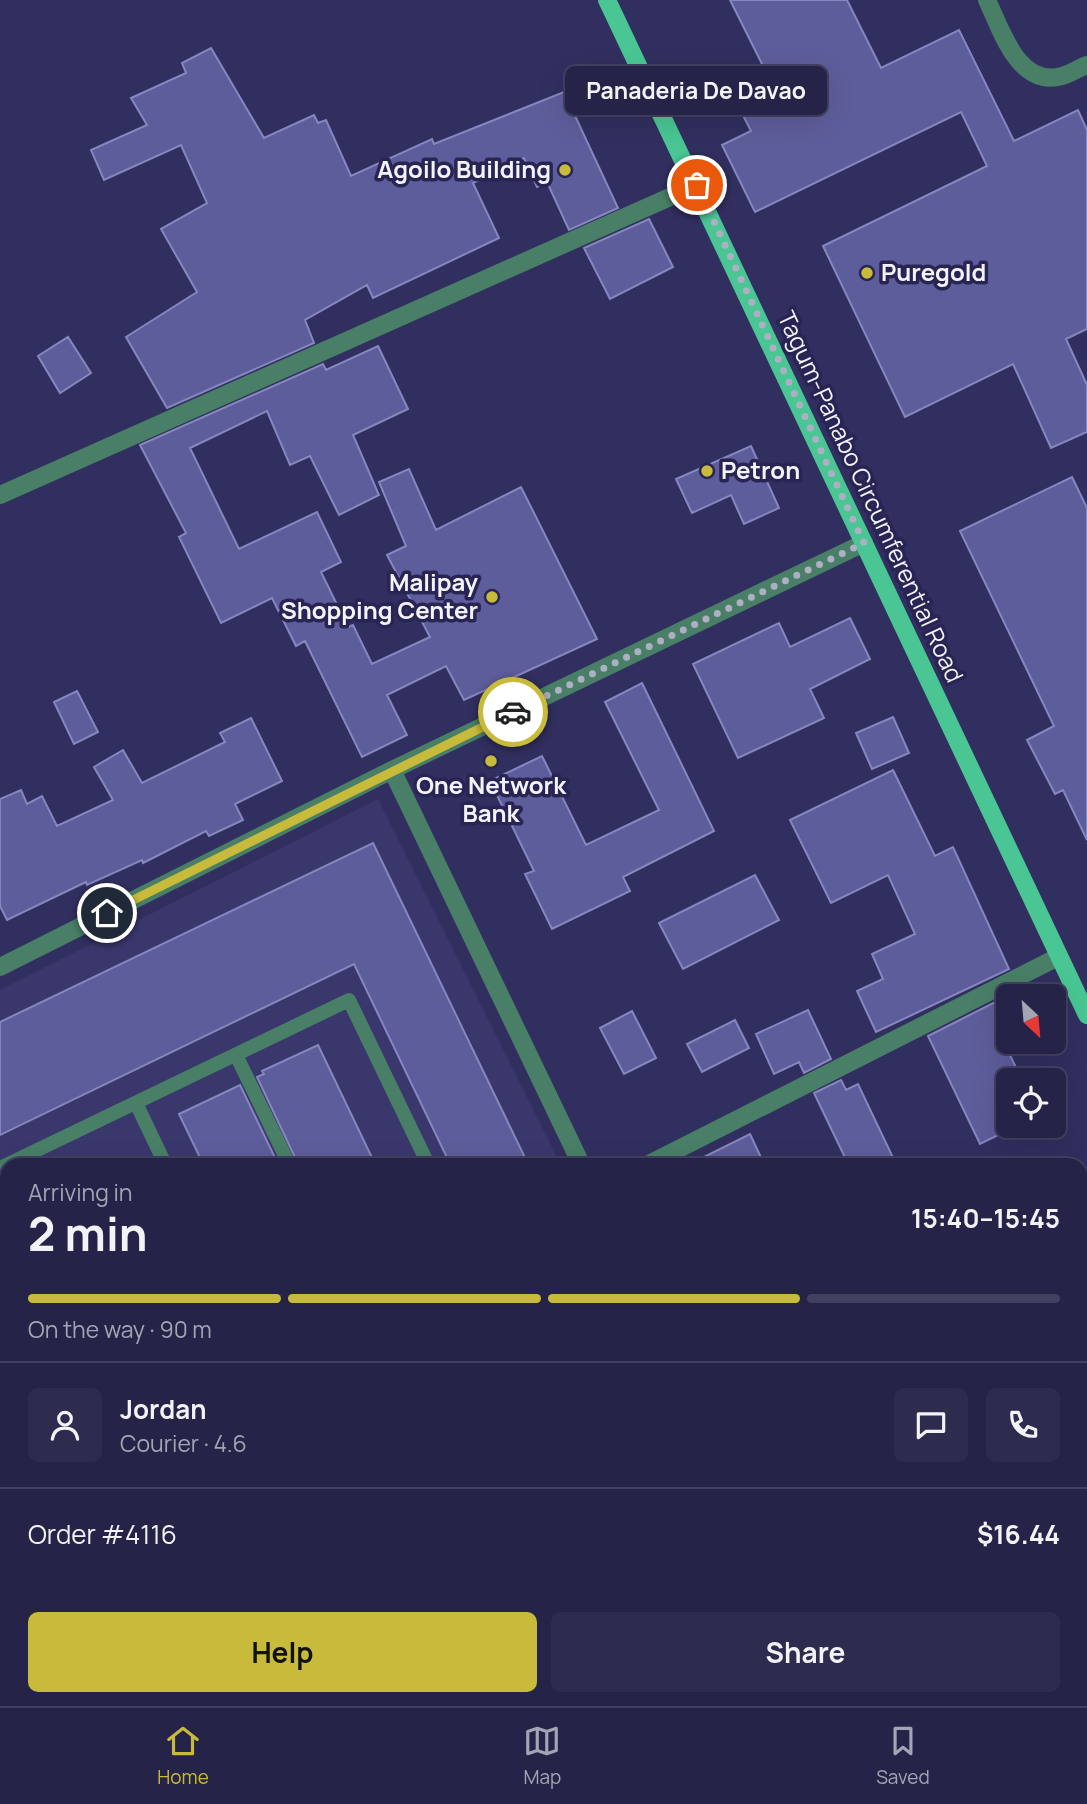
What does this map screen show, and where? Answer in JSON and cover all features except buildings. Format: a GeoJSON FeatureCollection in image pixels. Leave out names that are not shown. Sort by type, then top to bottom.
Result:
{"type":"FeatureCollection","features":[{"type":"Feature","properties":{"kind":"main road","name":"Tagum-Panabo Circumferential Road"},"geometry":{"type":"LineString","coordinates":[[607,0],[697,185],[1086,1013]]}},
{"type":"Feature","properties":{"kind":"street"},"geometry":{"type":"LineString","coordinates":[[987,0],[1019,63],[1026,68],[1051,77],[1087,65]]}},
{"type":"Feature","properties":{"kind":"street"},"geometry":{"type":"LineString","coordinates":[[0,495],[697,185]]}},
{"type":"Feature","properties":{"kind":"street"},"geometry":{"type":"LineString","coordinates":[[0,967],[392,770],[864,543]]}},
{"type":"Feature","properties":{"kind":"street"},"geometry":{"type":"LineString","coordinates":[[392,770],[578,1158]]}},
{"type":"Feature","properties":{"kind":"street"},"geometry":{"type":"LineString","coordinates":[[661,1158],[1058,957]]}},
{"type":"Feature","properties":{"kind":"lane"},"geometry":{"type":"LineString","coordinates":[[27,1158],[349,1000],[425,1158]]}},
{"type":"Feature","properties":{"kind":"lane"},"geometry":{"type":"LineString","coordinates":[[236,1055],[286,1158]]}},
{"type":"Feature","properties":{"kind":"lane"},"geometry":{"type":"LineString","coordinates":[[136,1103],[162,1158]]}},
{"type":"Feature","properties":{"kind":"shaded area"},"geometry":{"type":"Polygon","coordinates":[[[378,799],[558,1158],[0,1158],[0,990],[378,799]]]}},
{"type":"Feature","properties":{"kind":"way so far"},"geometry":{"type":"LineString","coordinates":[[513,712],[864,543],[697,185]]}},
{"type":"Feature","properties":{"kind":"place","name":"Agoilo Building"},"geometry":{"type":"Point","coordinates":[565,170]}},
{"type":"Feature","properties":{"kind":"place","name":"Panaderia De Davao"},"geometry":{"type":"Point","coordinates":[697,185]}},
{"type":"Feature","properties":{"kind":"place","name":"Puregold"},"geometry":{"type":"Point","coordinates":[867,273]}},
{"type":"Feature","properties":{"kind":"place","name":"Petron"},"geometry":{"type":"Point","coordinates":[707,471]}},
{"type":"Feature","properties":{"kind":"place","name":"Malipay Shopping Center"},"geometry":{"type":"Point","coordinates":[492,597]}},
{"type":"Feature","properties":{"kind":"place","name":"One Network Bank"},"geometry":{"type":"Point","coordinates":[491,761]}},
{"type":"Feature","properties":{"kind":"route"},"geometry":{"type":"LineString","coordinates":[[107,913],[513,712]]}}]}
